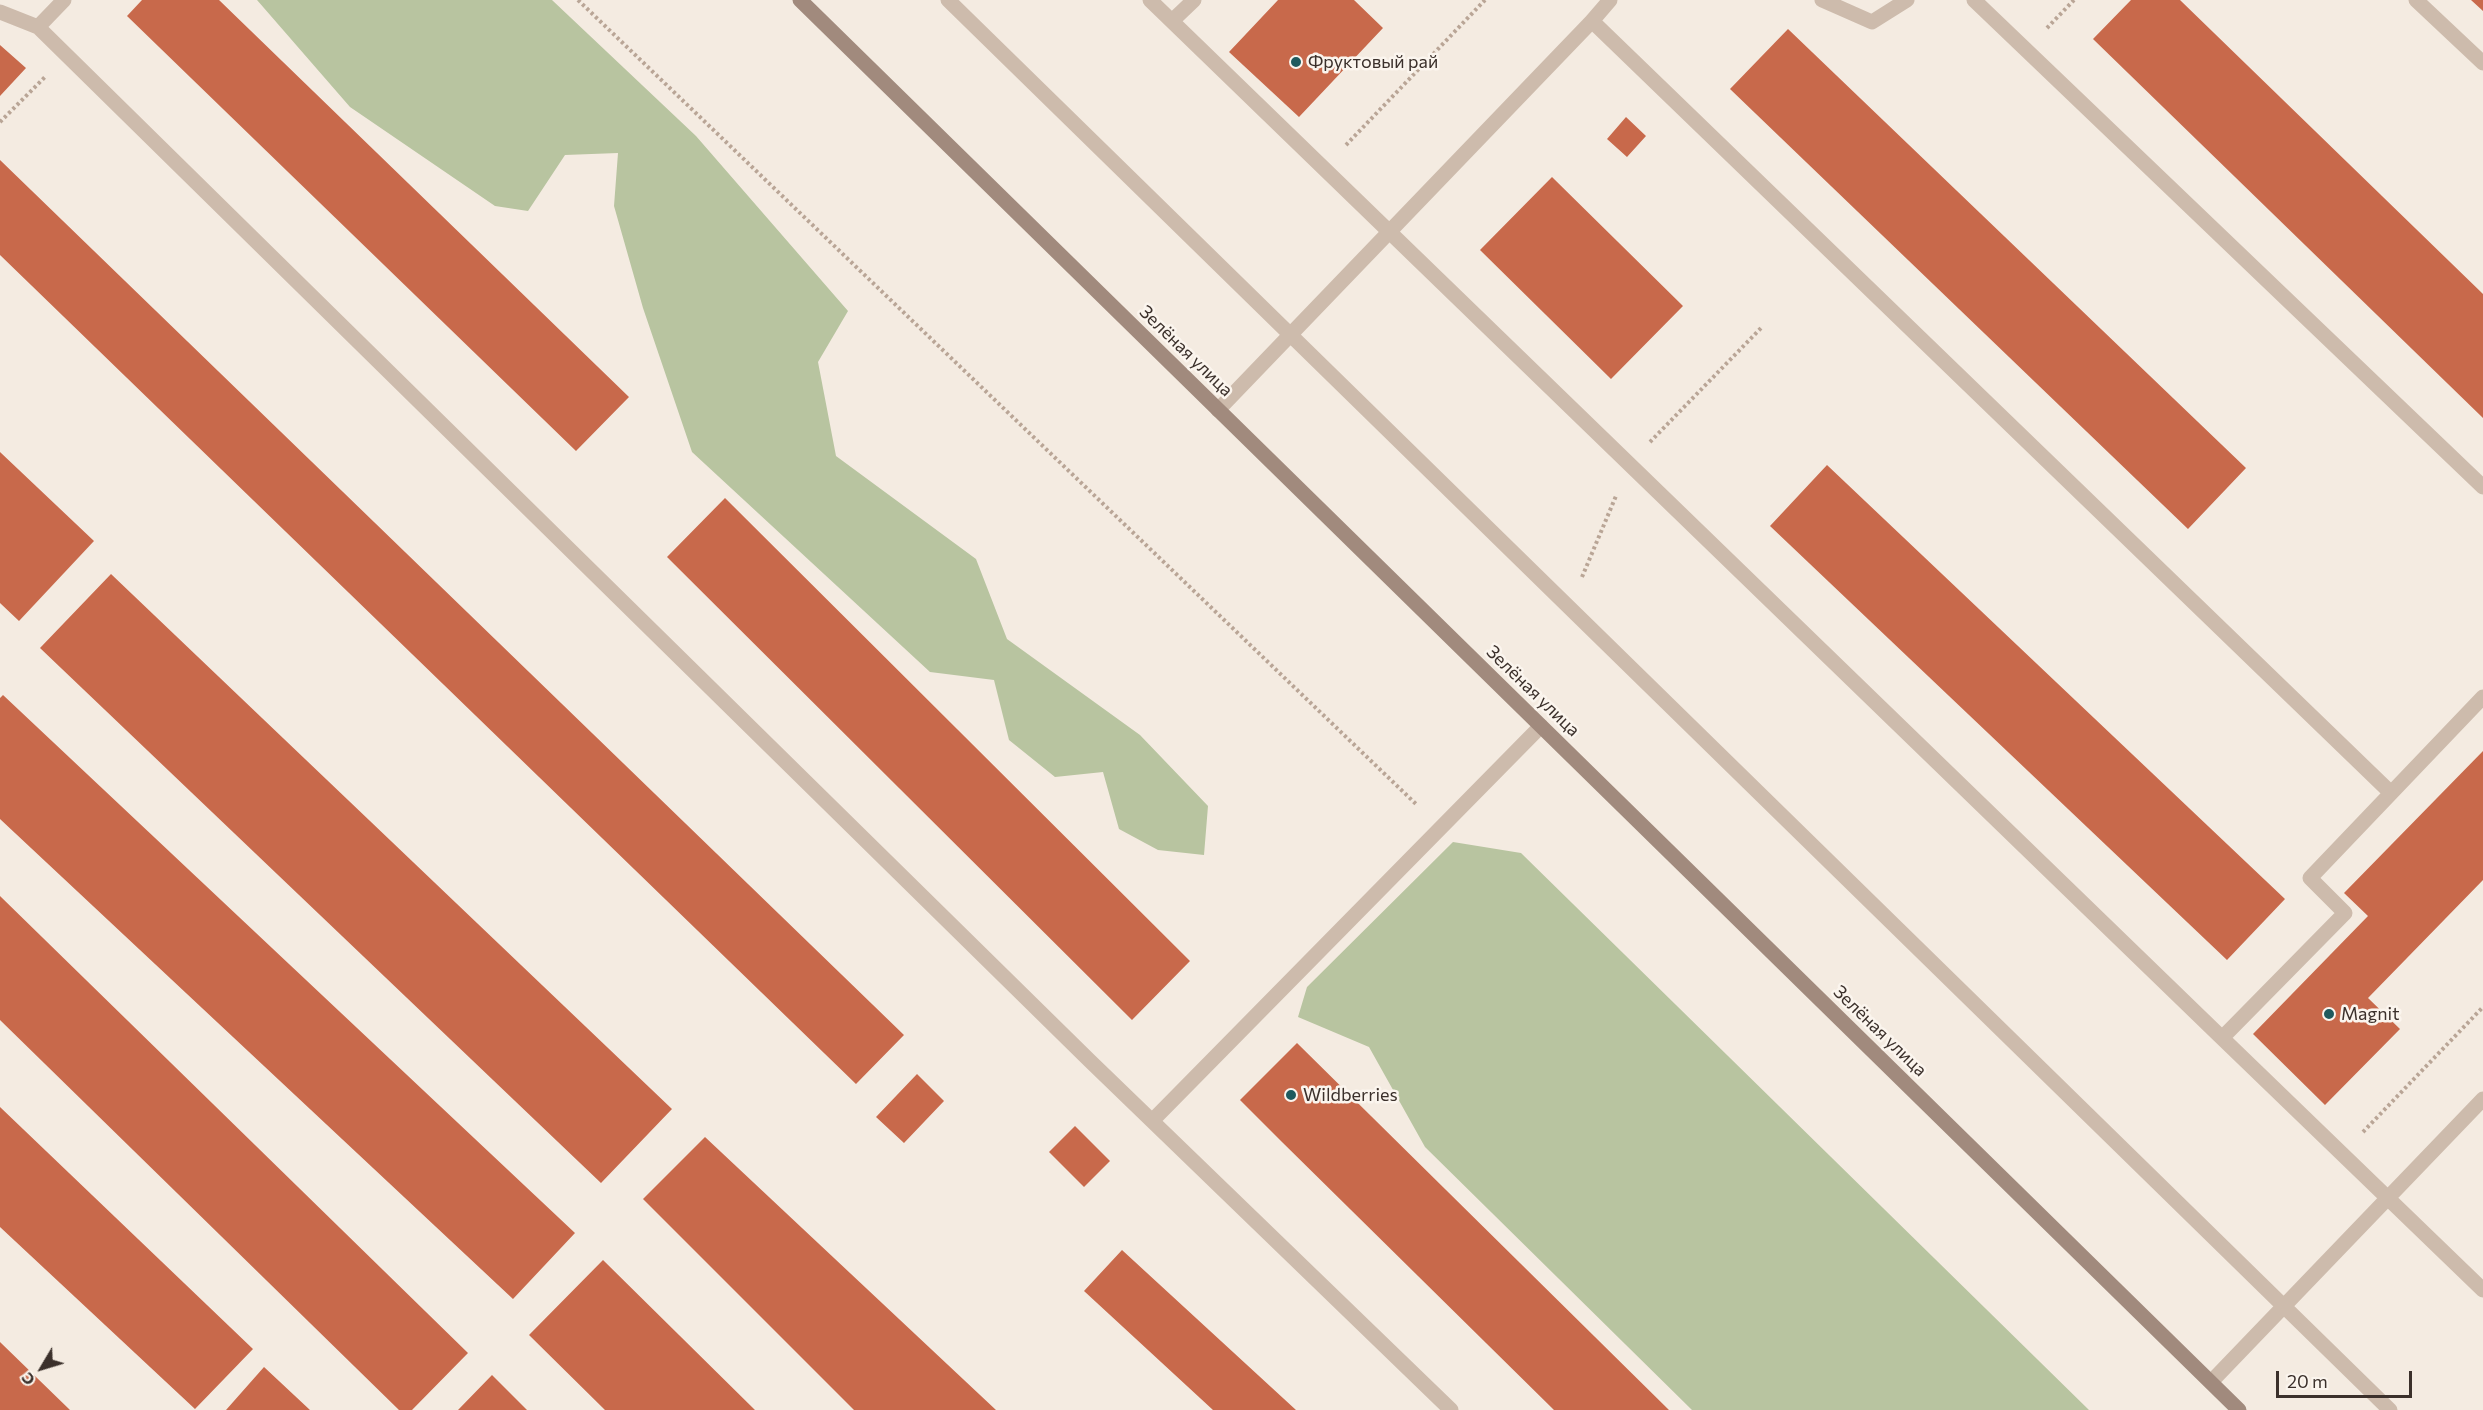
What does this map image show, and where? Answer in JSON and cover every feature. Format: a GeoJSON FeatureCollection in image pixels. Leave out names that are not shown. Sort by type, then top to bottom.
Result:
{"type":"FeatureCollection","features":[{"type":"Feature","properties":{"kind":"main road","name":"Зелёная улица"},"geometry":{"type":"LineString","coordinates":[[800,0],[2239,1410]]}},
{"type":"Feature","properties":{"kind":"lane"},"geometry":{"type":"LineString","coordinates":[[38,27],[64,0]]}},
{"type":"Feature","properties":{"kind":"lane"},"geometry":{"type":"LineString","coordinates":[[948,0],[2390,1410]]}},
{"type":"Feature","properties":{"kind":"lane"},"geometry":{"type":"LineString","coordinates":[[1150,0],[2483,1290]]}},
{"type":"Feature","properties":{"kind":"lane"},"geometry":{"type":"LineString","coordinates":[[1173,21],[1194,0]]}},
{"type":"Feature","properties":{"kind":"lane"},"geometry":{"type":"LineString","coordinates":[[1218,410],[1610,0]]}},
{"type":"Feature","properties":{"kind":"lane"},"geometry":{"type":"LineString","coordinates":[[1822,0],[1872,22],[1907,0]]}},
{"type":"Feature","properties":{"kind":"lane"},"geometry":{"type":"LineString","coordinates":[[1974,0],[2483,487]]}},
{"type":"Feature","properties":{"kind":"lane"},"geometry":{"type":"LineString","coordinates":[[2416,0],[2483,63]]}},
{"type":"Feature","properties":{"kind":"lane"},"geometry":{"type":"LineString","coordinates":[[0,12],[38,27],[1152,1121],[1451,1410]]}},
{"type":"Feature","properties":{"kind":"lane"},"geometry":{"type":"LineString","coordinates":[[1592,21],[2391,793]]}},
{"type":"Feature","properties":{"kind":"lane"},"geometry":{"type":"LineString","coordinates":[[2222,1038],[2345,913],[2310,878],[2483,697]]}},
{"type":"Feature","properties":{"kind":"lane"},"geometry":{"type":"LineString","coordinates":[[1152,1121],[1541,726]]}},
{"type":"Feature","properties":{"kind":"lane"},"geometry":{"type":"LineString","coordinates":[[2211,1382],[2483,1099]]}},
{"type":"Feature","properties":{"kind":"path"},"geometry":{"type":"LineString","coordinates":[[578,0],[1441,828]]}},
{"type":"Feature","properties":{"kind":"path"},"geometry":{"type":"LineString","coordinates":[[1324,168],[1485,0]]}},
{"type":"Feature","properties":{"kind":"path"},"geometry":{"type":"LineString","coordinates":[[2027,50],[2074,0]]}},
{"type":"Feature","properties":{"kind":"path"},"geometry":{"type":"LineString","coordinates":[[0,122],[66,55]]}},
{"type":"Feature","properties":{"kind":"path"},"geometry":{"type":"LineString","coordinates":[[2342,1154],[2483,1007]]}},
{"type":"Feature","properties":{"kind":"green space"},"geometry":{"type":"Polygon","coordinates":[[[257,0],[552,0],[696,136],[848,311],[818,362],[836,456],[976,559],[1007,639],[1140,735],[1208,806],[1204,855],[1158,850],[1119,829],[1103,772],[1055,777],[1009,740],[994,680],[930,672],[692,452],[643,308],[614,206],[618,153],[565,155],[528,211],[495,206],[350,107],[257,0]]]}},
{"type":"Feature","properties":{"kind":"green space"},"geometry":{"type":"Polygon","coordinates":[[[1453,842],[1521,853],[2089,1410],[1692,1410],[1425,1147],[1369,1047],[1298,1017],[1307,987],[1453,842]]]}},
{"type":"Feature","properties":{"kind":"building"},"geometry":{"type":"Polygon","coordinates":[[[142,0],[219,0],[629,397],[576,451],[127,16],[142,0]]]}},
{"type":"Feature","properties":{"kind":"building","name":"Фруктовый рай"},"geometry":{"type":"Polygon","coordinates":[[[1278,0],[1354,0],[1383,28],[1299,117],[1229,52],[1278,0]]]}},
{"type":"Feature","properties":{"kind":"building"},"geometry":{"type":"Polygon","coordinates":[[[2131,0],[2180,0],[2483,294],[2483,418],[2093,39],[2131,0]]]}},
{"type":"Feature","properties":{"kind":"building"},"geometry":{"type":"Polygon","coordinates":[[[2471,0],[2483,0],[2483,11],[2471,0]]]}},
{"type":"Feature","properties":{"kind":"building"},"geometry":{"type":"Polygon","coordinates":[[[1788,29],[2246,468],[2188,529],[1730,89],[1788,29]]]}},
{"type":"Feature","properties":{"kind":"building"},"geometry":{"type":"Polygon","coordinates":[[[0,45],[26,68],[0,96],[0,45]]]}},
{"type":"Feature","properties":{"kind":"building"},"geometry":{"type":"Polygon","coordinates":[[[1626,117],[1646,136],[1627,157],[1607,139],[1626,117]]]}},
{"type":"Feature","properties":{"kind":"building"},"geometry":{"type":"Polygon","coordinates":[[[0,160],[904,1035],[856,1084],[0,255],[0,160]]]}},
{"type":"Feature","properties":{"kind":"building"},"geometry":{"type":"Polygon","coordinates":[[[1552,177],[1683,306],[1611,379],[1480,250],[1552,177]]]}},
{"type":"Feature","properties":{"kind":"building"},"geometry":{"type":"Polygon","coordinates":[[[0,452],[94,541],[19,621],[0,603],[0,452]]]}},
{"type":"Feature","properties":{"kind":"building"},"geometry":{"type":"Polygon","coordinates":[[[1827,465],[2285,899],[2227,960],[1770,526],[1827,465]]]}},
{"type":"Feature","properties":{"kind":"building"},"geometry":{"type":"Polygon","coordinates":[[[725,498],[1190,961],[1132,1020],[667,557],[725,498]]]}},
{"type":"Feature","properties":{"kind":"building"},"geometry":{"type":"Polygon","coordinates":[[[111,574],[672,1109],[601,1183],[40,648],[111,574]]]}},
{"type":"Feature","properties":{"kind":"building"},"geometry":{"type":"Polygon","coordinates":[[[3,695],[575,1233],[513,1299],[0,819],[0,698],[3,695]]]}},
{"type":"Feature","properties":{"kind":"building"},"geometry":{"type":"Polygon","coordinates":[[[2483,751],[2483,880],[2368,998],[2400,1029],[2325,1105],[2253,1034],[2368,916],[2344,893],[2483,751]]]}},
{"type":"Feature","properties":{"kind":"building"},"geometry":{"type":"Polygon","coordinates":[[[0,896],[468,1353],[412,1410],[399,1410],[0,1020],[0,896]]]}},
{"type":"Feature","properties":{"kind":"building"},"geometry":{"type":"Polygon","coordinates":[[[1297,1043],[1669,1410],[1554,1410],[1282,1142],[1240,1100],[1297,1043]]]}},
{"type":"Feature","properties":{"kind":"building"},"geometry":{"type":"Polygon","coordinates":[[[917,1074],[944,1101],[904,1143],[876,1117],[917,1074]]]}},
{"type":"Feature","properties":{"kind":"building"},"geometry":{"type":"Polygon","coordinates":[[[0,1107],[253,1349],[195,1409],[0,1227],[0,1107]]]}},
{"type":"Feature","properties":{"kind":"building"},"geometry":{"type":"Polygon","coordinates":[[[1075,1126],[1110,1161],[1084,1187],[1049,1152],[1075,1126]]]}},
{"type":"Feature","properties":{"kind":"building"},"geometry":{"type":"Polygon","coordinates":[[[705,1137],[996,1410],[854,1410],[643,1199],[705,1137]]]}},
{"type":"Feature","properties":{"kind":"building"},"geometry":{"type":"Polygon","coordinates":[[[1122,1250],[1296,1410],[1213,1410],[1084,1291],[1122,1250]]]}},
{"type":"Feature","properties":{"kind":"building"},"geometry":{"type":"Polygon","coordinates":[[[603,1260],[755,1410],[605,1410],[529,1335],[603,1260]]]}},
{"type":"Feature","properties":{"kind":"building"},"geometry":{"type":"Polygon","coordinates":[[[0,1342],[70,1410],[0,1410],[0,1342]]]}},
{"type":"Feature","properties":{"kind":"building"},"geometry":{"type":"Polygon","coordinates":[[[264,1367],[310,1410],[226,1410],[264,1367]]]}},
{"type":"Feature","properties":{"kind":"building"},"geometry":{"type":"Polygon","coordinates":[[[492,1375],[527,1410],[458,1410],[492,1375]]]}},
{"type":"Feature","properties":{"kind":"place","name":"Фруктовый рай"},"geometry":{"type":"Point","coordinates":[1296,62]}},
{"type":"Feature","properties":{"kind":"place","name":"Magnit"},"geometry":{"type":"Point","coordinates":[2329,1014]}},
{"type":"Feature","properties":{"kind":"place","name":"Wildberries"},"geometry":{"type":"Point","coordinates":[1291,1095]}}]}
